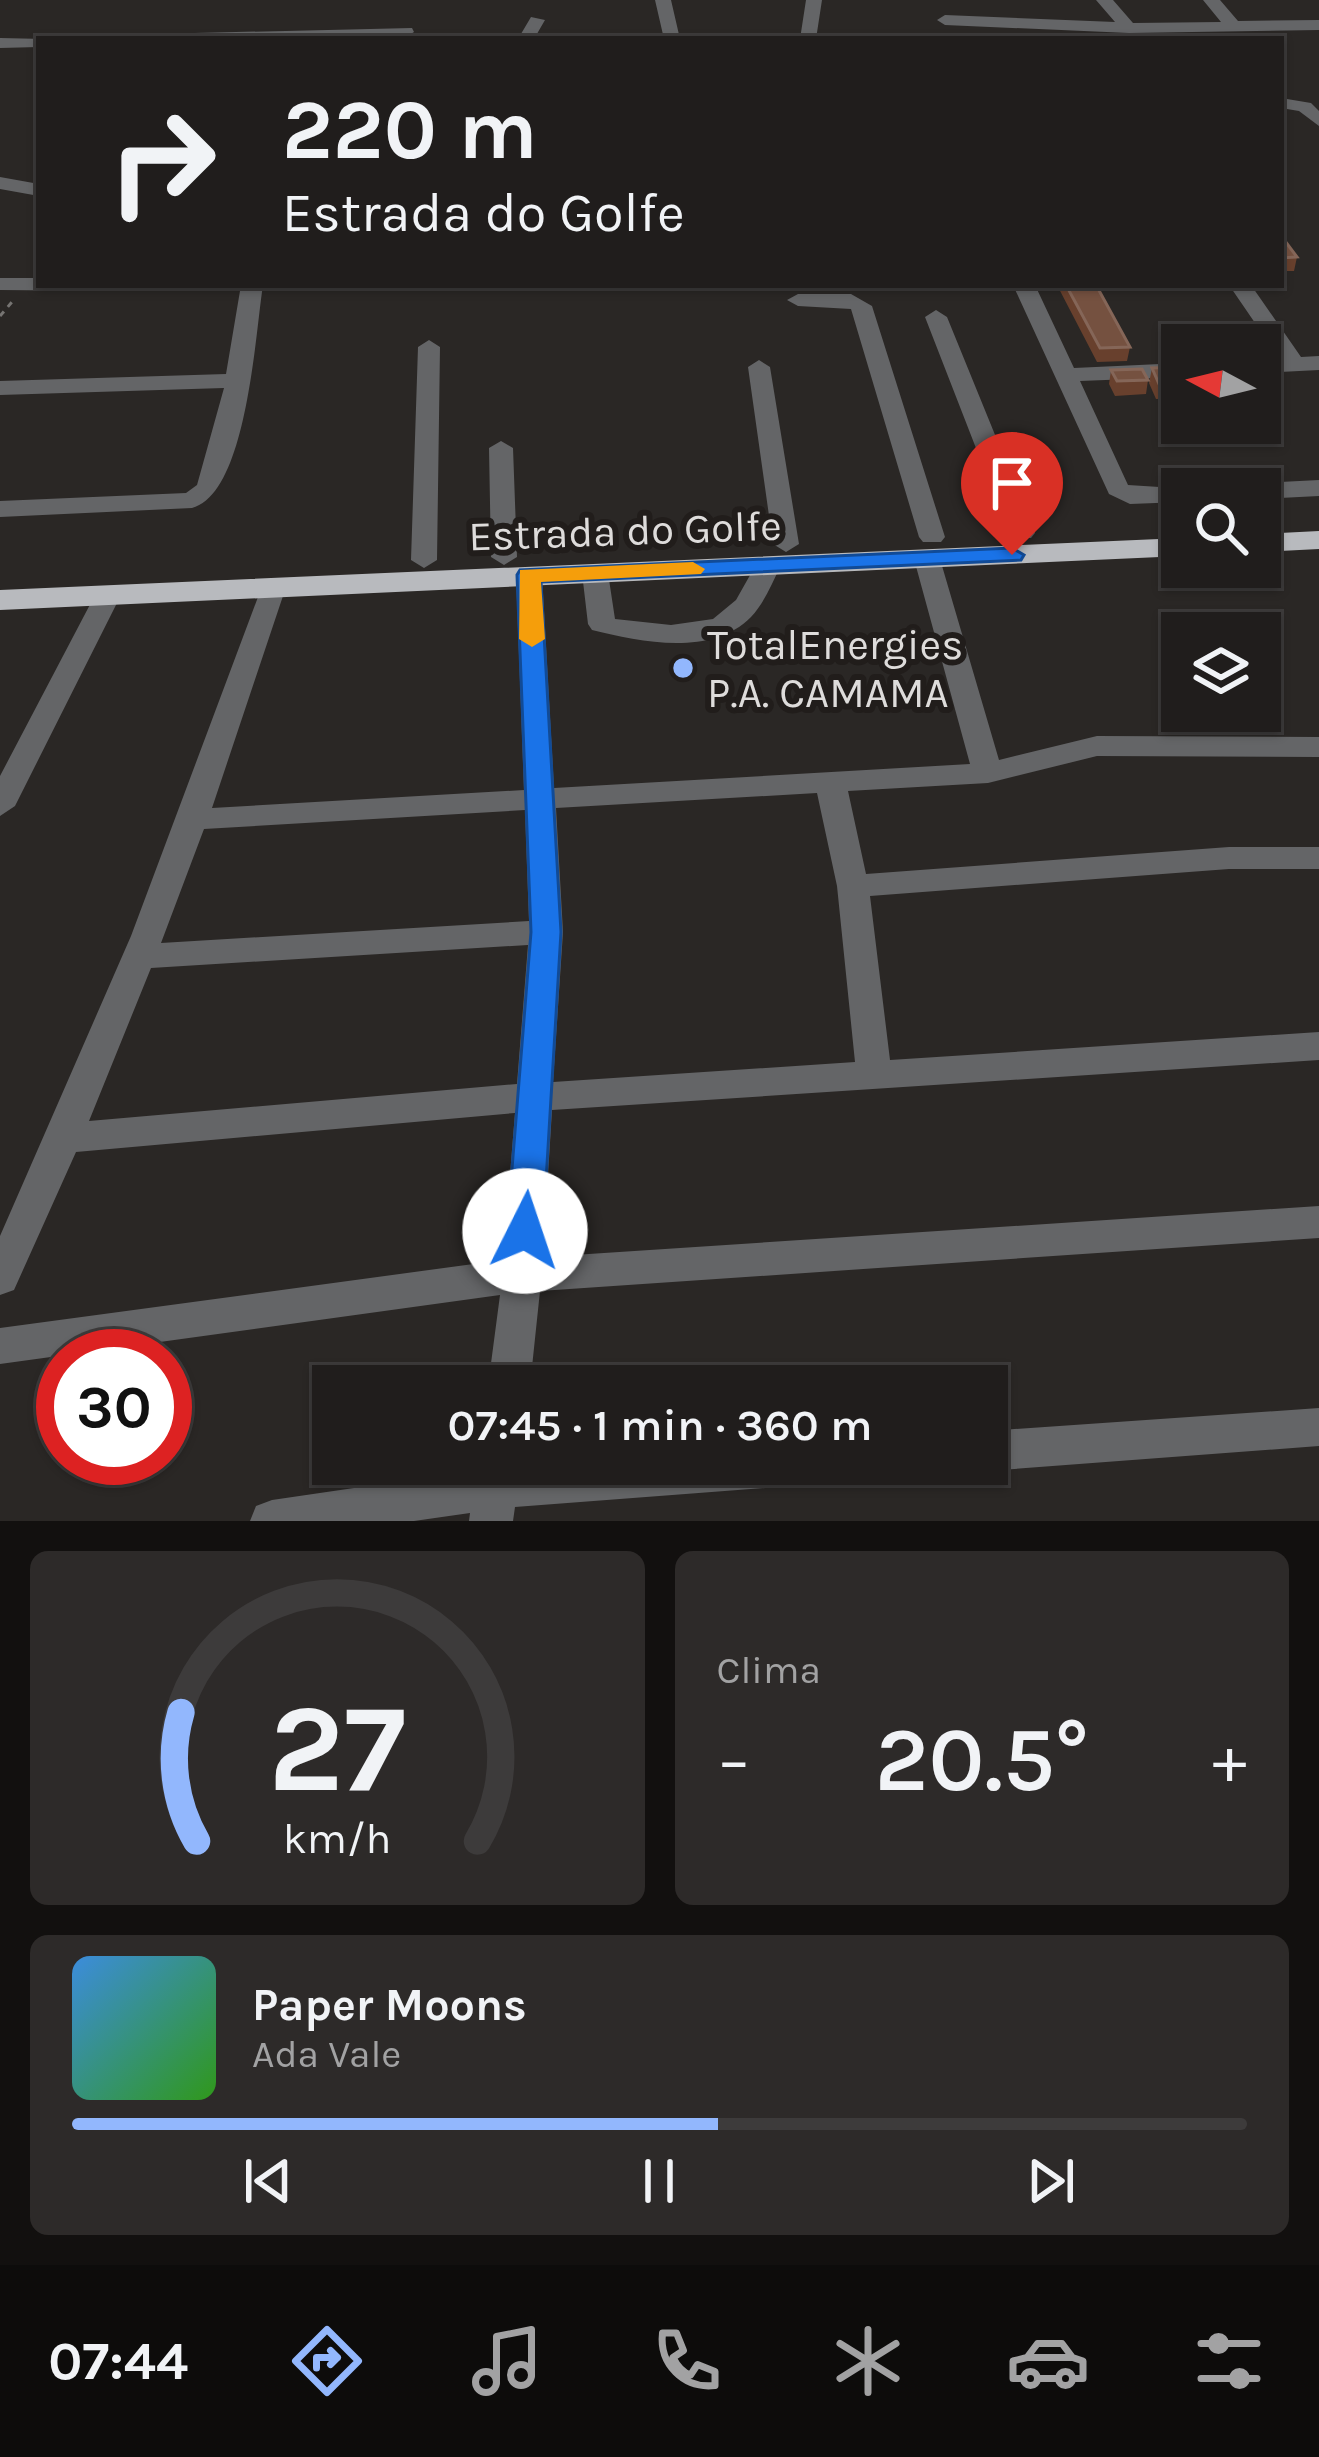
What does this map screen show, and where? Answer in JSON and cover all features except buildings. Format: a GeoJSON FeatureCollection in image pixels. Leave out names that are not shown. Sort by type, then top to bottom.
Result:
{"type":"FeatureCollection","features":[{"type":"Feature","properties":{"kind":"highway"},"geometry":{"type":"LineString","coordinates":[[1281,522],[1319,520]]}},
{"type":"Feature","properties":{"kind":"highway","name":"Estrada do Golfe"},"geometry":{"type":"LineString","coordinates":[[930,548],[1022,533],[1161,527]]}},
{"type":"Feature","properties":{"kind":"highway"},"geometry":{"type":"LineString","coordinates":[[1281,542],[1319,540]]}},
{"type":"Feature","properties":{"kind":"highway","name":"Estrada do Golfe"},"geometry":{"type":"LineString","coordinates":[[0,600],[274,587],[516,566],[930,548],[1161,547]]}},
{"type":"Feature","properties":{"kind":"highway","name":"Estrada do Golfe"},"geometry":{"type":"LineString","coordinates":[[0,579],[424,560],[595,573],[776,555]]}},
{"type":"Feature","properties":{"kind":"street"},"geometry":{"type":"LineString","coordinates":[[663,0],[671,36]]}},
{"type":"Feature","properties":{"kind":"street"},"geometry":{"type":"LineString","coordinates":[[808,36],[814,0]]}},
{"type":"Feature","properties":{"kind":"street"},"geometry":{"type":"LineString","coordinates":[[938,0],[947,30],[1316,28]]}},
{"type":"Feature","properties":{"kind":"street"},"geometry":{"type":"LineString","coordinates":[[1104,0],[1144,32]]}},
{"type":"Feature","properties":{"kind":"street"},"geometry":{"type":"LineString","coordinates":[[1211,0],[1233,32]]}},
{"type":"Feature","properties":{"kind":"street"},"geometry":{"type":"LineString","coordinates":[[1294,0],[1316,28]]}},
{"type":"Feature","properties":{"kind":"street"},"geometry":{"type":"LineString","coordinates":[[528,36],[537,20]]}},
{"type":"Feature","properties":{"kind":"street"},"geometry":{"type":"LineString","coordinates":[[229,36],[407,29]]}},
{"type":"Feature","properties":{"kind":"street"},"geometry":{"type":"LineString","coordinates":[[0,43],[36,42]]}},
{"type":"Feature","properties":{"kind":"street"},"geometry":{"type":"LineString","coordinates":[[1284,104],[1305,107],[1319,121]]}},
{"type":"Feature","properties":{"kind":"street"},"geometry":{"type":"LineString","coordinates":[[0,183],[36,189]]}},
{"type":"Feature","properties":{"kind":"street"},"geometry":{"type":"LineString","coordinates":[[0,284],[36,284]]}},
{"type":"Feature","properties":{"kind":"street"},"geometry":{"type":"LineString","coordinates":[[0,509],[192,500],[207,490],[215,474],[236,381],[252,288]]}},
{"type":"Feature","properties":{"kind":"street"},"geometry":{"type":"LineString","coordinates":[[1025,288],[1118,489],[1130,496],[1161,495]]}},
{"type":"Feature","properties":{"kind":"street"},"geometry":{"type":"LineString","coordinates":[[1243,288],[1307,363]]}},
{"type":"Feature","properties":{"kind":"street"},"geometry":{"type":"LineString","coordinates":[[798,301],[851,300],[861,306],[988,773]]}},
{"type":"Feature","properties":{"kind":"street"},"geometry":{"type":"LineString","coordinates":[[936,317],[1022,533]]}},
{"type":"Feature","properties":{"kind":"street"},"geometry":{"type":"LineString","coordinates":[[424,560],[429,347]]}},
{"type":"Feature","properties":{"kind":"street"},"geometry":{"type":"LineString","coordinates":[[595,573],[602,624],[683,632],[718,628],[736,616],[776,555],[759,367]]}},
{"type":"Feature","properties":{"kind":"street"},"geometry":{"type":"LineString","coordinates":[[1064,376],[1161,371]]}},
{"type":"Feature","properties":{"kind":"street"},"geometry":{"type":"LineString","coordinates":[[0,388],[236,381]]}},
{"type":"Feature","properties":{"kind":"street"},"geometry":{"type":"LineString","coordinates":[[501,448],[540,798],[546,932],[511,1365]]}},
{"type":"Feature","properties":{"kind":"street"},"geometry":{"type":"LineString","coordinates":[[1281,490],[1319,488]]}},
{"type":"Feature","properties":{"kind":"street"},"geometry":{"type":"LineString","coordinates":[[0,1278],[64,1138],[196,819],[274,587]]}},
{"type":"Feature","properties":{"kind":"street"},"geometry":{"type":"LineString","coordinates":[[0,806],[107,595]]}},
{"type":"Feature","properties":{"kind":"street"},"geometry":{"type":"LineString","coordinates":[[196,819],[988,773],[1097,746],[1319,747]]}},
{"type":"Feature","properties":{"kind":"street"},"geometry":{"type":"LineString","coordinates":[[831,785],[853,886],[874,1077]]}},
{"type":"Feature","properties":{"kind":"street"},"geometry":{"type":"LineString","coordinates":[[853,886],[1228,858],[1319,858]]}},
{"type":"Feature","properties":{"kind":"street"},"geometry":{"type":"LineString","coordinates":[[136,957],[546,932]]}},
{"type":"Feature","properties":{"kind":"street"},"geometry":{"type":"LineString","coordinates":[[64,1138],[535,1097],[1319,1046]]}},
{"type":"Feature","properties":{"kind":"street"},"geometry":{"type":"LineString","coordinates":[[0,1346],[522,1275],[1319,1222]]}},
{"type":"Feature","properties":{"kind":"street"},"geometry":{"type":"LineString","coordinates":[[1008,1449],[1319,1427]]}},
{"type":"Feature","properties":{"kind":"street"},"geometry":{"type":"LineString","coordinates":[[272,1521],[567,1485]]}},
{"type":"Feature","properties":{"kind":"slow traffic"},"geometry":{"type":"LineString","coordinates":[[532,639],[529,575],[693,569]]}},
{"type":"Feature","properties":{"kind":"place","name":"TotalEnergies P.A. CAMAMA"},"geometry":{"type":"Point","coordinates":[683,668]}},
{"type":"Feature","properties":{"kind":"route"},"geometry":{"type":"LineString","coordinates":[[525,1231],[546,932],[529,575],[1012,555]]}}]}
